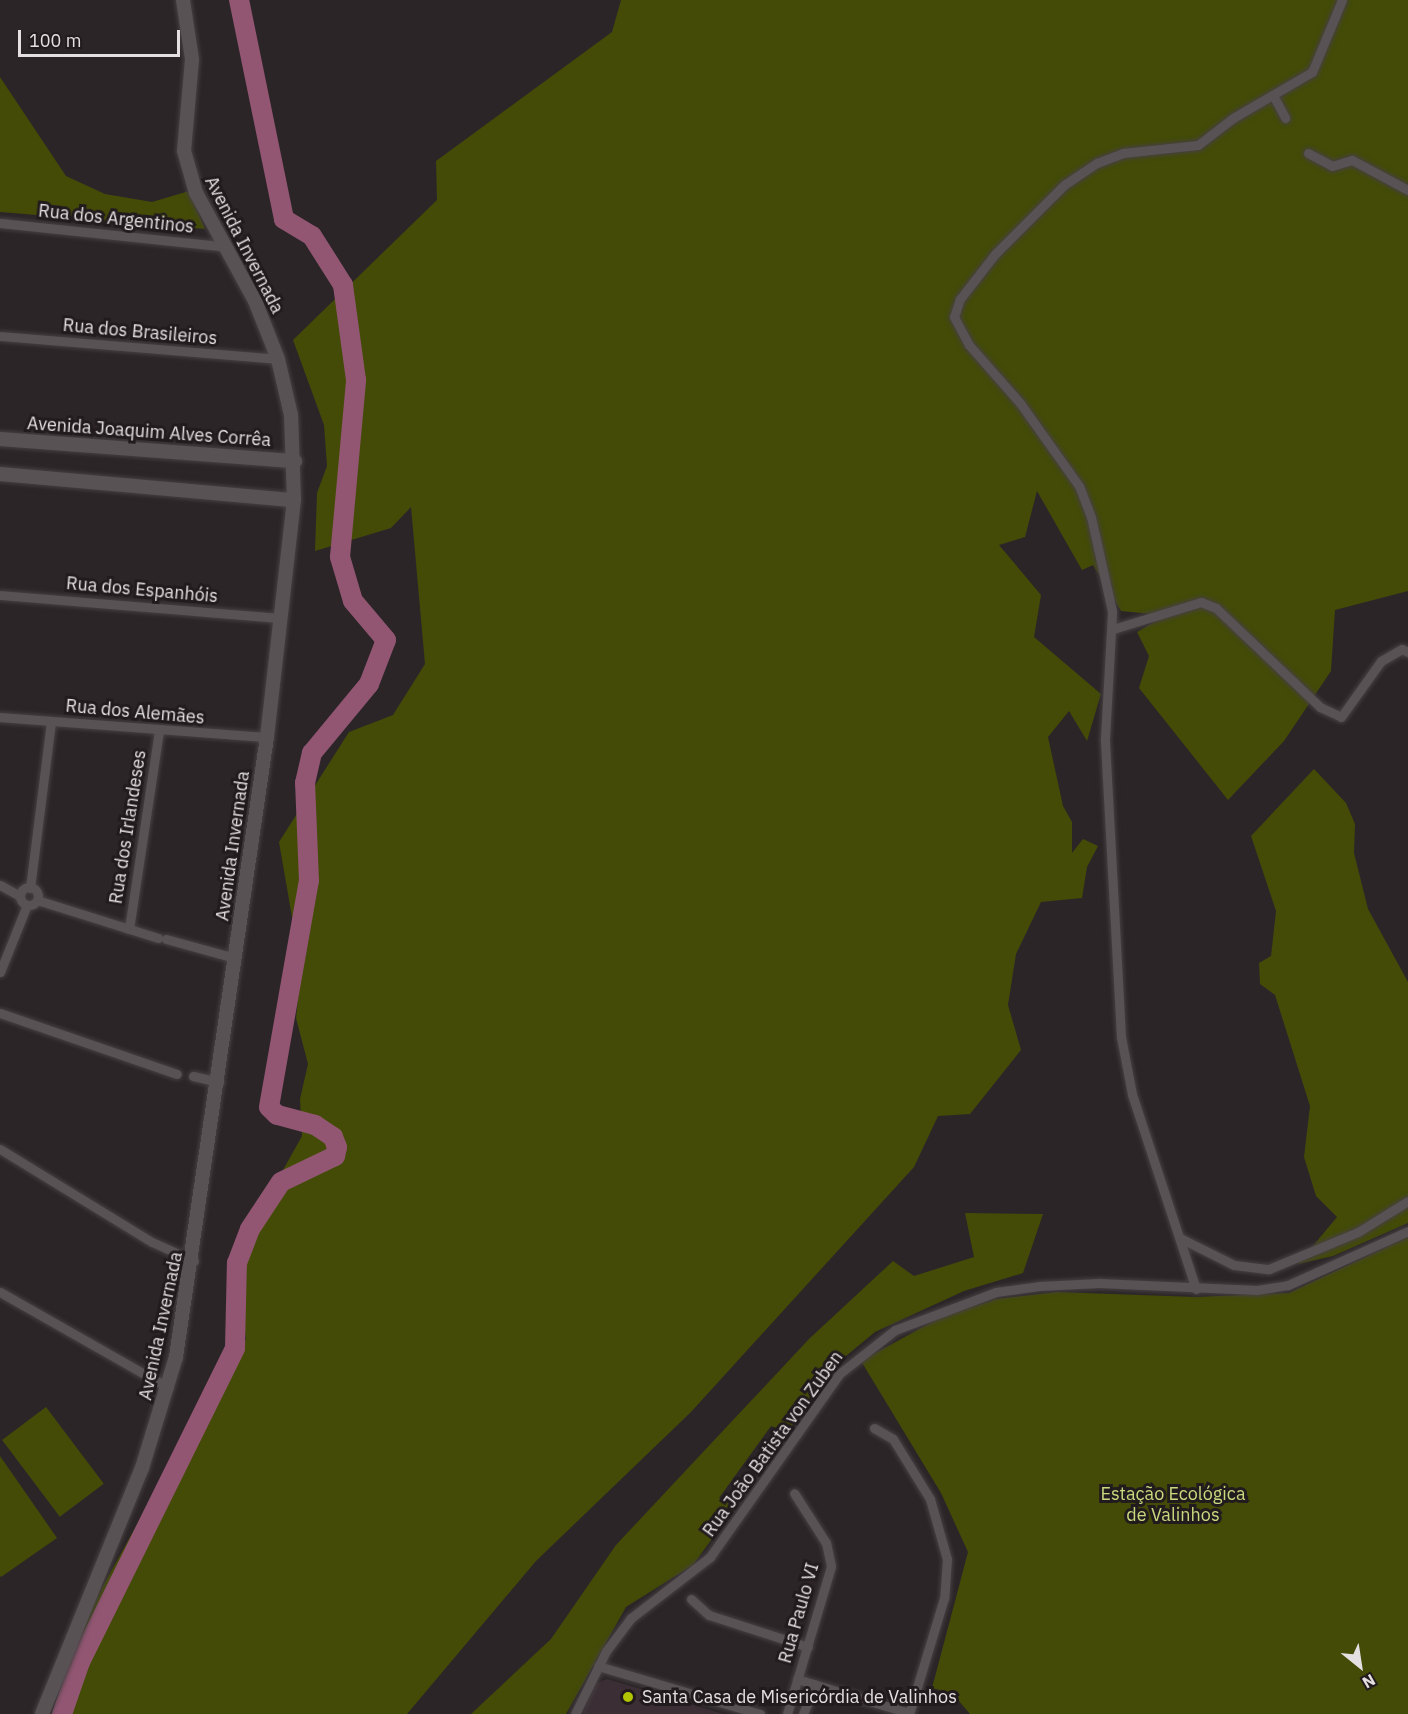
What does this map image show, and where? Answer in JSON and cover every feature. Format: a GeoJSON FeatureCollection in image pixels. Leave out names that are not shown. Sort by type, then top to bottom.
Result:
{"type":"FeatureCollection","features":[{"type":"Feature","properties":{"kind":"main road","name":"Avenida Invernada"},"geometry":{"type":"LineString","coordinates":[[40,1714],[142,1468],[169,1388],[194,1261],[267,737],[294,500],[295,461],[278,359],[228,247],[196,193],[184,151],[192,59],[183,0]]}},
{"type":"Feature","properties":{"kind":"main road","name":"Avenida Joaquim Alves Corrêa"},"geometry":{"type":"LineString","coordinates":[[0,439],[295,461]]}},
{"type":"Feature","properties":{"kind":"main road"},"geometry":{"type":"LineString","coordinates":[[0,474],[294,500]]}},
{"type":"Feature","properties":{"kind":"street"},"geometry":{"type":"LineString","coordinates":[[1196,1289],[1132,1094],[1121,1037],[1105,738],[1113,629],[1091,518],[1079,486],[1020,403],[969,345],[955,308],[995,254],[1064,185],[1097,163],[1123,153],[1198,145],[1312,72],[1321,60],[1342,0]]}},
{"type":"Feature","properties":{"kind":"street"},"geometry":{"type":"LineString","coordinates":[[1273,95],[1285,118]]}},
{"type":"Feature","properties":{"kind":"street"},"geometry":{"type":"LineString","coordinates":[[1308,153],[1332,166],[1352,160],[1408,190]]}},
{"type":"Feature","properties":{"kind":"street","name":"Rua dos Argentinos"},"geometry":{"type":"LineString","coordinates":[[0,223],[228,247]]}},
{"type":"Feature","properties":{"kind":"street","name":"Rua dos Brasileiros"},"geometry":{"type":"LineString","coordinates":[[0,336],[278,359]]}},
{"type":"Feature","properties":{"kind":"street","name":"Rua dos Espanhóis"},"geometry":{"type":"LineString","coordinates":[[0,595],[281,618]]}},
{"type":"Feature","properties":{"kind":"street"},"geometry":{"type":"LineString","coordinates":[[1113,629],[1201,602],[1216,608],[1320,707],[1341,717],[1381,661],[1402,649],[1408,652]]}},
{"type":"Feature","properties":{"kind":"street","name":"Rua dos Alemães"},"geometry":{"type":"LineString","coordinates":[[0,717],[267,737]]}},
{"type":"Feature","properties":{"kind":"street"},"geometry":{"type":"LineString","coordinates":[[51,722],[30,888],[37,900],[129,929],[235,958]]}},
{"type":"Feature","properties":{"kind":"street","name":"Rua dos Irlandeses"},"geometry":{"type":"LineString","coordinates":[[129,929],[159,730]]}},
{"type":"Feature","properties":{"kind":"street"},"geometry":{"type":"LineString","coordinates":[[0,885],[20,896],[27,905]]}},
{"type":"Feature","properties":{"kind":"street"},"geometry":{"type":"LineString","coordinates":[[20,896],[30,888]]}},
{"type":"Feature","properties":{"kind":"street"},"geometry":{"type":"LineString","coordinates":[[0,972],[27,905],[37,900]]}},
{"type":"Feature","properties":{"kind":"street"},"geometry":{"type":"LineString","coordinates":[[0,1013],[177,1074]]}},
{"type":"Feature","properties":{"kind":"street"},"geometry":{"type":"LineString","coordinates":[[193,1076],[219,1082]]}},
{"type":"Feature","properties":{"kind":"street"},"geometry":{"type":"LineString","coordinates":[[0,1149],[152,1242],[194,1261]]}},
{"type":"Feature","properties":{"kind":"street"},"geometry":{"type":"LineString","coordinates":[[1180,1238],[1234,1265],[1269,1269],[1350,1236],[1408,1200]]}},
{"type":"Feature","properties":{"kind":"street","name":"Rua João Batista von Zuben"},"geometry":{"type":"LineString","coordinates":[[575,1714],[598,1666],[631,1618],[716,1551],[839,1374],[894,1330],[996,1292],[1039,1286],[1099,1282],[1196,1289],[1288,1285],[1408,1231]]}},
{"type":"Feature","properties":{"kind":"street"},"geometry":{"type":"LineString","coordinates":[[0,1292],[169,1388]]}},
{"type":"Feature","properties":{"kind":"street"},"geometry":{"type":"LineString","coordinates":[[797,1678],[909,1714],[944,1598],[947,1559],[930,1499],[893,1439],[874,1428]]}},
{"type":"Feature","properties":{"kind":"street","name":"Rua Paulo VI"},"geometry":{"type":"LineString","coordinates":[[787,1714],[830,1578],[831,1555],[794,1492]]}},
{"type":"Feature","properties":{"kind":"street"},"geometry":{"type":"LineString","coordinates":[[691,1599],[709,1615],[808,1647]]}},
{"type":"Feature","properties":{"kind":"street"},"geometry":{"type":"LineString","coordinates":[[598,1666],[760,1714]]}},
{"type":"Feature","properties":{"kind":"street"},"geometry":{"type":"LineString","coordinates":[[803,1714],[815,1684]]}},
{"type":"Feature","properties":{"kind":"shaded area","name":"Santa Casa de Misericórdia de Valinhos"},"geometry":{"type":"Polygon","coordinates":[[[607,1679],[723,1714],[583,1714],[595,1684],[607,1679]]]}},
{"type":"Feature","properties":{"kind":"green space"},"geometry":{"type":"Polygon","coordinates":[[[621,0],[1408,0],[1408,591],[1335,610],[1331,671],[1284,741],[1228,800],[1139,688],[1149,656],[1137,632],[1154,622],[1151,614],[1121,611],[1093,565],[1082,570],[1037,491],[1025,537],[999,545],[1041,595],[1034,637],[1101,694],[1087,741],[1069,711],[1048,737],[1063,806],[1072,822],[1072,853],[1083,839],[1098,846],[1087,867],[1082,898],[1041,902],[1016,954],[1008,1005],[1021,1050],[970,1114],[938,1116],[914,1167],[691,1412],[536,1561],[407,1714],[52,1714],[81,1629],[104,1584],[171,1463],[230,1376],[246,1339],[235,1256],[302,1136],[300,1099],[308,1064],[296,1018],[301,969],[279,842],[349,732],[393,715],[425,664],[411,507],[391,528],[315,551],[317,493],[327,466],[324,425],[293,340],[437,200],[436,161],[612,32],[621,0]]]}},
{"type":"Feature","properties":{"kind":"green space"},"geometry":{"type":"Polygon","coordinates":[[[0,77],[66,176],[105,194],[152,202],[189,191],[205,229],[0,212],[0,77]]]}},
{"type":"Feature","properties":{"kind":"green space"},"geometry":{"type":"Polygon","coordinates":[[[1314,769],[1346,803],[1355,824],[1354,853],[1368,909],[1408,982],[1408,1223],[1333,1256],[1298,1264],[1337,1217],[1316,1196],[1304,1157],[1310,1106],[1275,995],[1260,984],[1259,963],[1271,956],[1276,911],[1251,836],[1314,769]]]}},
{"type":"Feature","properties":{"kind":"green space"},"geometry":{"type":"Polygon","coordinates":[[[965,1213],[1043,1214],[1023,1273],[964,1291],[875,1332],[829,1370],[787,1433],[771,1426],[719,1498],[735,1507],[693,1565],[626,1607],[566,1714],[471,1714],[551,1639],[616,1545],[809,1339],[893,1261],[914,1276],[974,1257],[965,1213]]]}},
{"type":"Feature","properties":{"kind":"green space","name":"Estação Ecológica de Valinhos"},"geometry":{"type":"Polygon","coordinates":[[[1408,1237],[1408,1714],[970,1714],[952,1693],[932,1688],[968,1552],[941,1493],[861,1361],[941,1317],[996,1299],[1057,1292],[1196,1297],[1289,1293],[1408,1237]]]}},
{"type":"Feature","properties":{"kind":"green space"},"geometry":{"type":"Polygon","coordinates":[[[46,1407],[104,1484],[60,1517],[2,1440],[46,1407]]]}},
{"type":"Feature","properties":{"kind":"green space"},"geometry":{"type":"Polygon","coordinates":[[[0,1456],[57,1538],[1,1577],[0,1576],[0,1456]]]}},
{"type":"Feature","properties":{"kind":"waterway"},"geometry":{"type":"LineString","coordinates":[[62,1714],[80,1662],[235,1348],[237,1263],[250,1229],[281,1182],[335,1156],[337,1147],[333,1137],[315,1125],[277,1115],[269,1107],[309,881],[305,783],[312,753],[369,684],[386,640],[353,601],[340,557],[356,380],[343,285],[312,236],[284,219],[239,0]]}},
{"type":"Feature","properties":{"kind":"place","name":"Santa Casa de Misericórdia de Valinhos"},"geometry":{"type":"Point","coordinates":[628,1697]}}]}
